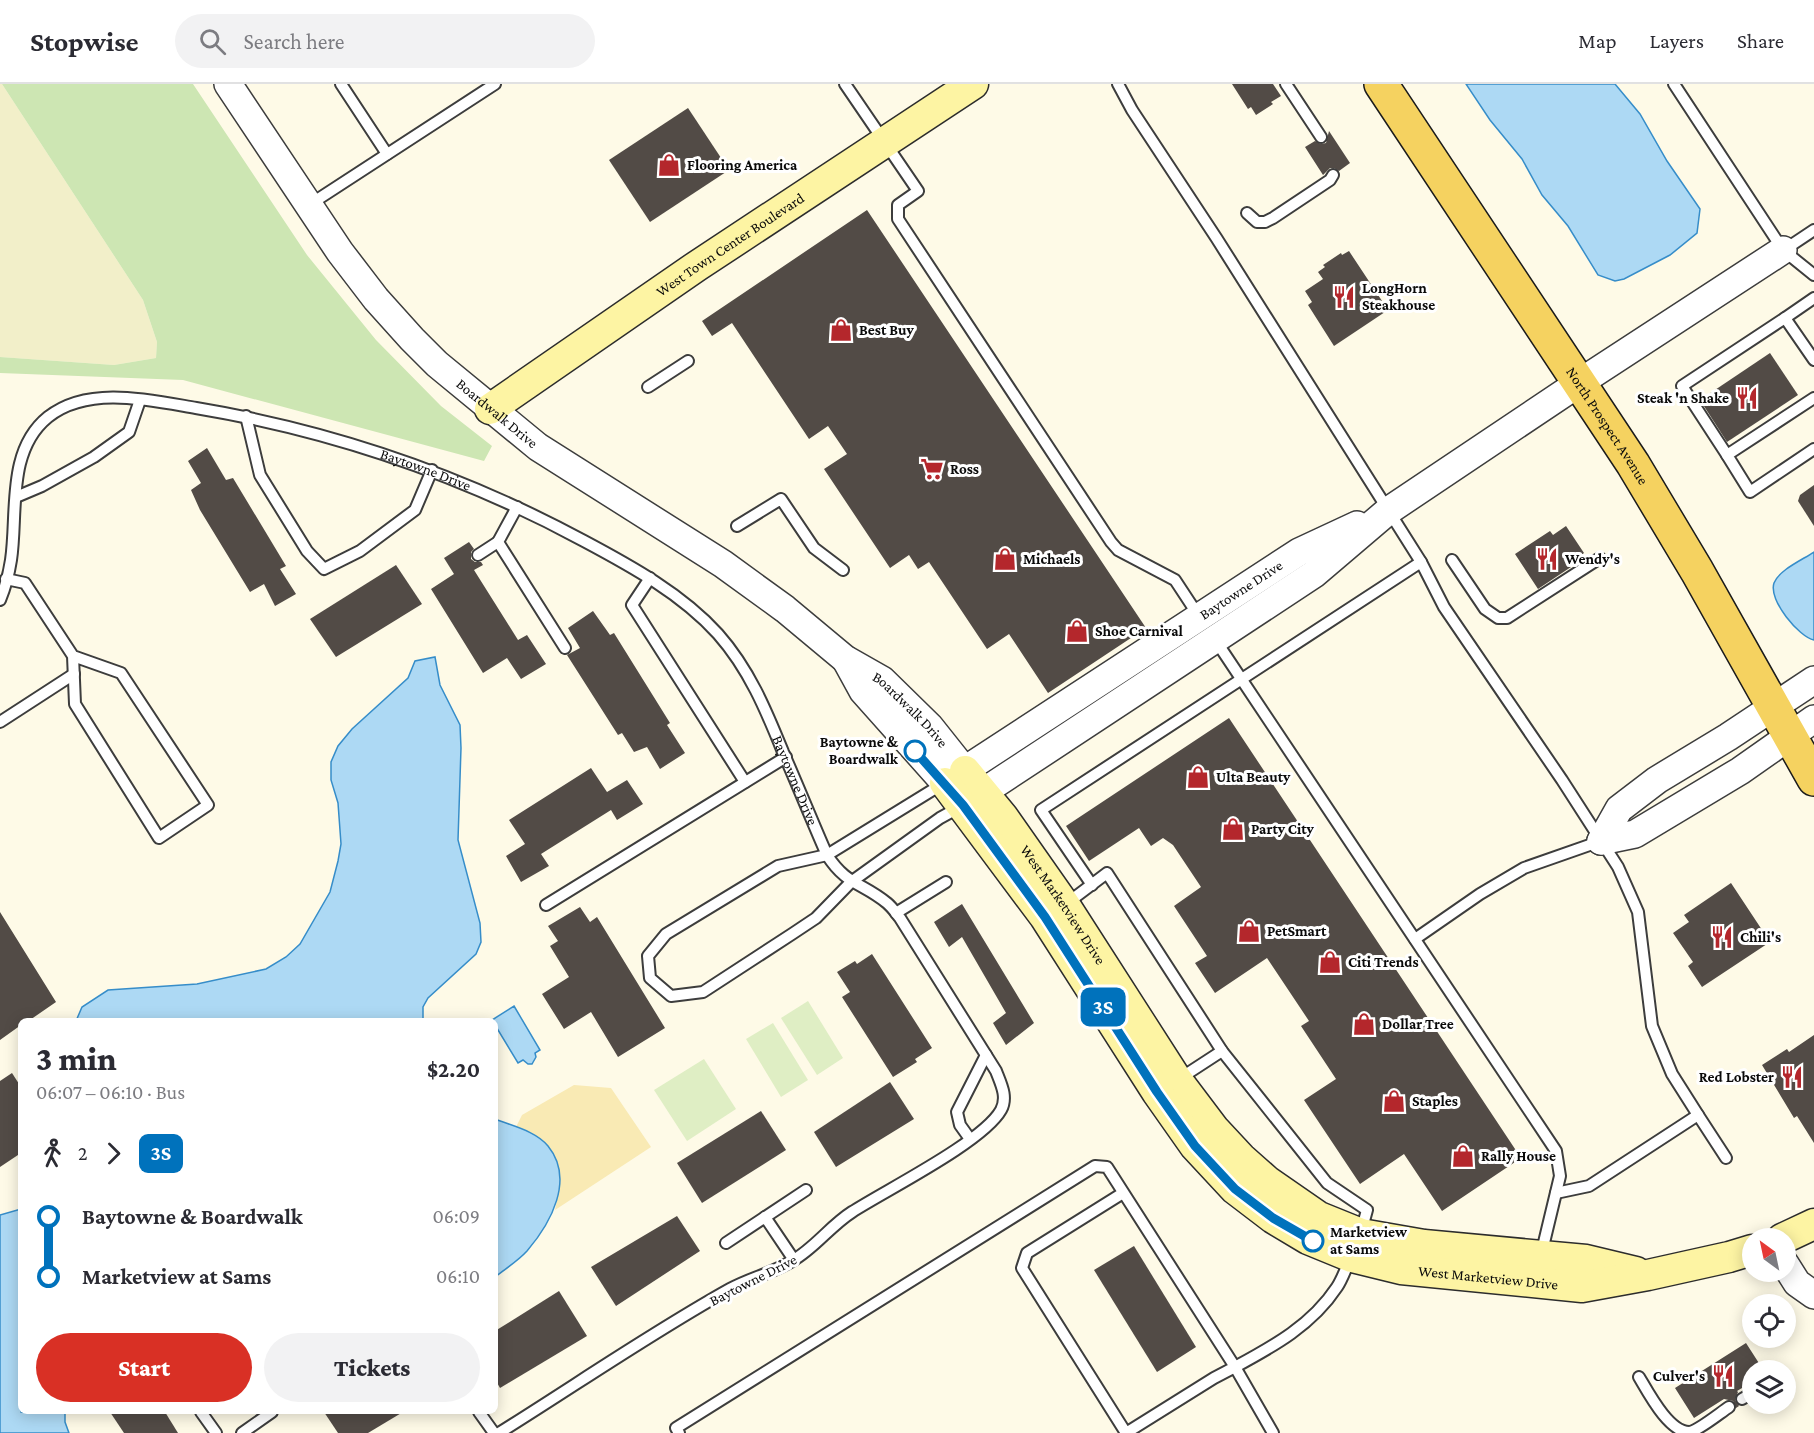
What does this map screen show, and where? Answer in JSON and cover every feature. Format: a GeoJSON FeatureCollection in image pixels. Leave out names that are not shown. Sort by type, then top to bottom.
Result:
{"type":"FeatureCollection","features":[{"type":"Feature","properties":{"kind":"main road","name":"West Town Center Boulevard"},"geometry":{"type":"LineString","coordinates":[[490,409],[698,266],[973,84]]}},
{"type":"Feature","properties":{"kind":"main road","name":"North Prospect Avenue"},"geometry":{"type":"LineString","coordinates":[[1381,84],[1657,504],[1773,707],[1802,728],[1814,780]]}},
{"type":"Feature","properties":{"kind":"main road","name":"West Marketview Drive"},"geometry":{"type":"LineString","coordinates":[[964,788],[1055,910],[1167,1086],[1195,1146],[1235,1189],[1273,1218],[1308,1239],[1356,1246],[1401,1269],[1539,1270],[1582,1287],[1648,1275],[1742,1253]]}},
{"type":"Feature","properties":{"kind":"main road"},"geometry":{"type":"LineString","coordinates":[[1796,1232],[1814,1224]]}},
{"type":"Feature","properties":{"kind":"street","name":"Boardwalk Drive"},"geometry":{"type":"LineString","coordinates":[[228,84],[340,252],[390,315],[437,364],[551,456],[723,564],[785,609],[846,659],[863,691],[964,788]]}},
{"type":"Feature","properties":{"kind":"street","name":"Baytowne Drive"},"geometry":{"type":"LineString","coordinates":[[964,788],[1207,628],[1314,574],[1388,511],[1783,250]]}},
{"type":"Feature","properties":{"kind":"street"},"geometry":{"type":"LineString","coordinates":[[1601,841],[1619,809],[1657,780],[1814,680]]}},
{"type":"Feature","properties":{"kind":"street"},"geometry":{"type":"LineString","coordinates":[[1601,841],[1635,834],[1740,771],[1802,728]]}},
{"type":"Feature","properties":{"kind":"street"},"geometry":{"type":"LineString","coordinates":[[1796,1281],[1814,1296]]}},
{"type":"Feature","properties":{"kind":"lane"},"geometry":{"type":"LineString","coordinates":[[341,84],[387,154]]}},
{"type":"Feature","properties":{"kind":"lane"},"geometry":{"type":"LineString","coordinates":[[308,205],[495,84]]}},
{"type":"Feature","properties":{"kind":"lane"},"geometry":{"type":"LineString","coordinates":[[845,84],[918,191],[898,205],[898,219],[1078,494],[1118,550],[1175,580],[1556,1151],[1560,1176],[1539,1270]]}},
{"type":"Feature","properties":{"kind":"lane"},"geometry":{"type":"LineString","coordinates":[[1118,84],[1132,110],[1217,239],[1421,562],[1444,607],[1618,867],[1638,912],[1652,1026],[1672,1074],[1726,1158]]}},
{"type":"Feature","properties":{"kind":"lane"},"geometry":{"type":"LineString","coordinates":[[1286,84],[1321,137]]}},
{"type":"Feature","properties":{"kind":"lane"},"geometry":{"type":"LineString","coordinates":[[1674,84],[1783,250],[1814,275]]}},
{"type":"Feature","properties":{"kind":"lane"},"geometry":{"type":"LineString","coordinates":[[1247,213],[1257,222],[1265,222],[1330,180],[1333,175]]}},
{"type":"Feature","properties":{"kind":"lane"},"geometry":{"type":"LineString","coordinates":[[1783,250],[1814,230]]}},
{"type":"Feature","properties":{"kind":"lane"},"geometry":{"type":"LineString","coordinates":[[1814,298],[1682,386],[1750,492],[1814,449]]}},
{"type":"Feature","properties":{"kind":"lane"},"geometry":{"type":"LineString","coordinates":[[1785,318],[1814,360]]}},
{"type":"Feature","properties":{"kind":"lane"},"geometry":{"type":"LineString","coordinates":[[648,387],[688,360]]}},
{"type":"Feature","properties":{"kind":"lane","name":"Baytowne Drive"},"geometry":{"type":"LineString","coordinates":[[0,600],[11,563],[17,477],[26,443],[49,416],[69,405],[93,398],[140,400],[246,416],[320,433],[432,470],[517,507],[650,578],[692,609],[717,633],[754,684],[827,855],[836,869],[851,882],[886,903],[896,913],[996,1071],[1003,1088],[1004,1097],[1001,1110],[989,1124],[970,1139],[849,1214],[794,1260],[732,1288],[499,1433]]}},
{"type":"Feature","properties":{"kind":"lane"},"geometry":{"type":"LineString","coordinates":[[1727,455],[1814,398]]}},
{"type":"Feature","properties":{"kind":"lane"},"geometry":{"type":"LineString","coordinates":[[16,497],[42,486],[94,457],[129,432],[140,400]]}},
{"type":"Feature","properties":{"kind":"lane"},"geometry":{"type":"LineString","coordinates":[[246,416],[260,475],[307,551],[324,569],[360,551],[415,510],[432,470]]}},
{"type":"Feature","properties":{"kind":"lane"},"geometry":{"type":"LineString","coordinates":[[737,526],[781,499],[814,548],[843,570]]}},
{"type":"Feature","properties":{"kind":"lane"},"geometry":{"type":"LineString","coordinates":[[478,555],[498,542],[517,507]]}},
{"type":"Feature","properties":{"kind":"lane"},"geometry":{"type":"LineString","coordinates":[[498,542],[565,648]]}},
{"type":"Feature","properties":{"kind":"lane"},"geometry":{"type":"LineString","coordinates":[[1452,560],[1485,609],[1498,618],[1507,618],[1600,558]]}},
{"type":"Feature","properties":{"kind":"lane"},"geometry":{"type":"LineString","coordinates":[[1092,885],[1041,810],[1421,562]]}},
{"type":"Feature","properties":{"kind":"lane"},"geometry":{"type":"LineString","coordinates":[[650,578],[632,606],[745,782]]}},
{"type":"Feature","properties":{"kind":"lane"},"geometry":{"type":"LineString","coordinates":[[6,579],[25,583],[73,656],[75,704],[159,838],[208,805],[121,673],[73,656]]}},
{"type":"Feature","properties":{"kind":"lane"},"geometry":{"type":"LineString","coordinates":[[0,722],[74,674]]}},
{"type":"Feature","properties":{"kind":"lane"},"geometry":{"type":"LineString","coordinates":[[546,905],[786,757]]}},
{"type":"Feature","properties":{"kind":"lane","name":"Baytowne Drive"},"geometry":{"type":"LineString","coordinates":[[827,855],[964,788]]}},
{"type":"Feature","properties":{"kind":"lane","name":"Baytowne Drive"},"geometry":{"type":"LineString","coordinates":[[851,882],[940,818],[964,788]]}},
{"type":"Feature","properties":{"kind":"lane"},"geometry":{"type":"LineString","coordinates":[[1415,939],[1480,894],[1524,868],[1601,841]]}},
{"type":"Feature","properties":{"kind":"lane"},"geometry":{"type":"LineString","coordinates":[[827,855],[778,866],[666,934],[648,956],[650,978],[671,996],[703,992],[816,918],[851,882]]}},
{"type":"Feature","properties":{"kind":"lane"},"geometry":{"type":"LineString","coordinates":[[1055,910],[1107,873],[1222,1051],[1327,1183],[1367,1210],[1356,1246],[1338,1286],[1323,1306],[1289,1336],[1214,1378],[1126,1432],[1022,1268],[1027,1253],[1124,1193]]}},
{"type":"Feature","properties":{"kind":"lane"},"geometry":{"type":"LineString","coordinates":[[896,913],[946,882]]}},
{"type":"Feature","properties":{"kind":"lane"},"geometry":{"type":"LineString","coordinates":[[1167,1086],[1222,1051]]}},
{"type":"Feature","properties":{"kind":"lane"},"geometry":{"type":"LineString","coordinates":[[970,1139],[960,1125],[957,1112],[986,1055]]}},
{"type":"Feature","properties":{"kind":"lane"},"geometry":{"type":"LineString","coordinates":[[1556,1193],[1589,1186],[1698,1115]]}},
{"type":"Feature","properties":{"kind":"lane"},"geometry":{"type":"LineString","coordinates":[[679,1433],[676,1428],[1095,1166],[1107,1167],[1235,1367],[1274,1433]]}},
{"type":"Feature","properties":{"kind":"lane"},"geometry":{"type":"LineString","coordinates":[[726,1243],[806,1190]]}},
{"type":"Feature","properties":{"kind":"lane"},"geometry":{"type":"LineString","coordinates":[[765,1217],[794,1260]]}},
{"type":"Feature","properties":{"kind":"lane"},"geometry":{"type":"LineString","coordinates":[[1639,1377],[1667,1423],[1677,1432],[1689,1433],[1729,1407]]}},
{"type":"Feature","properties":{"kind":"lane"},"geometry":{"type":"LineString","coordinates":[[202,1414],[216,1433]]}},
{"type":"Feature","properties":{"kind":"lane"},"geometry":{"type":"LineString","coordinates":[[249,1431],[270,1414]]}},
{"type":"Feature","properties":{"kind":"lane"},"geometry":{"type":"LineString","coordinates":[[480,1414],[494,1433]]}},
{"type":"Feature","properties":{"kind":"shaded area"},"geometry":{"type":"Polygon","coordinates":[[[0,84],[143,300],[157,342],[156,358],[114,365],[0,357],[0,84]]]}},
{"type":"Feature","properties":{"kind":"green space"},"geometry":{"type":"Polygon","coordinates":[[[2,84],[193,84],[307,255],[376,340],[441,406],[492,446],[484,461],[183,380],[0,373],[0,357],[114,365],[156,358],[157,342],[143,300],[2,84]]]}},
{"type":"Feature","properties":{"kind":"green space"},"geometry":{"type":"Polygon","coordinates":[[[808,1001],[843,1058],[817,1075],[781,1018],[808,1001]]]}},
{"type":"Feature","properties":{"kind":"green space"},"geometry":{"type":"Polygon","coordinates":[[[773,1023],[808,1080],[781,1097],[746,1039],[773,1023]]]}},
{"type":"Feature","properties":{"kind":"green space"},"geometry":{"type":"Polygon","coordinates":[[[704,1059],[736,1109],[687,1141],[654,1090],[704,1059]]]}},
{"type":"Feature","properties":{"kind":"sand"},"geometry":{"type":"Polygon","coordinates":[[[574,1085],[611,1088],[651,1147],[555,1210],[560,1185],[516,1127],[522,1115],[574,1085]]]}},
{"type":"Feature","properties":{"kind":"water"},"geometry":{"type":"Polygon","coordinates":[[[1466,84],[1615,84],[1640,114],[1667,161],[1700,209],[1697,233],[1670,255],[1624,279],[1615,281],[1598,275],[1568,226],[1542,195],[1522,159],[1490,120],[1466,84]]]}},
{"type":"Feature","properties":{"kind":"water"},"geometry":{"type":"Polygon","coordinates":[[[1814,552],[1814,640],[1801,632],[1786,617],[1773,590],[1774,583],[1781,574],[1814,552]]]}},
{"type":"Feature","properties":{"kind":"water"},"geometry":{"type":"Polygon","coordinates":[[[435,657],[440,685],[460,725],[458,840],[480,923],[481,942],[476,954],[428,998],[423,1007],[423,1018],[77,1018],[82,1007],[108,990],[197,984],[266,969],[286,957],[300,944],[330,892],[341,844],[338,803],[331,780],[331,762],[338,746],[352,729],[408,678],[415,661],[435,657]]]}},
{"type":"Feature","properties":{"kind":"water"},"geometry":{"type":"Polygon","coordinates":[[[514,1006],[540,1050],[535,1053],[536,1057],[532,1064],[523,1060],[518,1063],[498,1030],[498,1018],[495,1018],[514,1006]]]}},
{"type":"Feature","properties":{"kind":"water"},"geometry":{"type":"Polygon","coordinates":[[[498,1120],[537,1136],[543,1141],[556,1159],[559,1172],[560,1186],[551,1214],[536,1240],[520,1258],[498,1275],[498,1120]]]}},
{"type":"Feature","properties":{"kind":"water"},"geometry":{"type":"Polygon","coordinates":[[[18,1210],[18,1414],[65,1414],[69,1433],[0,1433],[0,1215],[18,1210]]]}},
{"type":"Feature","properties":{"kind":"building"},"geometry":{"type":"Polygon","coordinates":[[[1232,84],[1273,84],[1281,96],[1256,115],[1251,107],[1248,109],[1232,84]]]}},
{"type":"Feature","properties":{"kind":"building","name":"Flooring America"},"geometry":{"type":"Polygon","coordinates":[[[688,108],[729,170],[650,222],[609,160],[688,108]]]}},
{"type":"Feature","properties":{"kind":"building"},"geometry":{"type":"Polygon","coordinates":[[[1329,131],[1350,163],[1339,171],[1330,168],[1323,175],[1305,147],[1315,141],[1321,144],[1326,143],[1329,131]]]}},
{"type":"Feature","properties":{"kind":"building"},"geometry":{"type":"Polygon","coordinates":[[[867,210],[1146,628],[1048,693],[1009,634],[987,649],[929,562],[918,569],[909,555],[890,568],[824,469],[847,454],[828,426],[809,439],[732,323],[712,336],[702,321],[867,210]]]}},
{"type":"Feature","properties":{"kind":"building","name":"LongHorn Steakhouse"},"geometry":{"type":"Polygon","coordinates":[[[1349,251],[1388,310],[1334,346],[1308,305],[1312,302],[1305,291],[1323,279],[1318,272],[1325,267],[1323,265],[1341,253],[1342,255],[1349,251]]]}},
{"type":"Feature","properties":{"kind":"building","name":"Steak 'n Shake"},"geometry":{"type":"Polygon","coordinates":[[[1770,353],[1798,395],[1727,442],[1700,400],[1770,353]]]}},
{"type":"Feature","properties":{"kind":"building"},"geometry":{"type":"Polygon","coordinates":[[[207,448],[226,480],[233,478],[286,566],[280,569],[296,594],[275,606],[264,584],[250,592],[200,510],[191,490],[201,483],[188,461],[207,448]]]}},
{"type":"Feature","properties":{"kind":"building"},"geometry":{"type":"Polygon","coordinates":[[[1814,485],[1814,526],[1798,501],[1800,495],[1814,485]]]}},
{"type":"Feature","properties":{"kind":"building","name":"Wendy's"},"geometry":{"type":"Polygon","coordinates":[[[1566,526],[1584,553],[1569,564],[1571,567],[1538,589],[1515,554],[1550,531],[1553,535],[1566,526]]]}},
{"type":"Feature","properties":{"kind":"building"},"geometry":{"type":"Polygon","coordinates":[[[469,542],[474,549],[471,552],[471,559],[483,565],[474,570],[518,640],[527,635],[546,664],[521,679],[507,658],[483,673],[431,589],[454,574],[444,558],[469,542]]]}},
{"type":"Feature","properties":{"kind":"building"},"geometry":{"type":"Polygon","coordinates":[[[396,565],[422,604],[336,657],[310,619],[396,565]]]}},
{"type":"Feature","properties":{"kind":"building"},"geometry":{"type":"Polygon","coordinates":[[[593,611],[610,635],[614,633],[670,723],[667,725],[685,753],[660,769],[647,747],[634,752],[622,733],[618,735],[567,655],[580,648],[568,628],[593,611]]]}},
{"type":"Feature","properties":{"kind":"building"},"geometry":{"type":"Polygon","coordinates":[[[1229,718],[1521,1158],[1442,1211],[1404,1154],[1360,1184],[1304,1100],[1336,1079],[1301,1026],[1309,1021],[1267,958],[1215,993],[1195,963],[1207,956],[1174,906],[1201,887],[1173,845],[1163,838],[1151,846],[1139,828],[1089,861],[1066,826],[1229,718]]]}},
{"type":"Feature","properties":{"kind":"building"},"geometry":{"type":"Polygon","coordinates":[[[591,768],[607,792],[627,780],[643,804],[617,820],[611,810],[541,854],[549,866],[521,882],[506,856],[525,844],[509,820],[591,768]]]}},
{"type":"Feature","properties":{"kind":"building","name":"Chili's"},"geometry":{"type":"Polygon","coordinates":[[[1731,883],[1770,942],[1702,987],[1688,966],[1693,962],[1673,933],[1689,922],[1684,915],[1731,883]]]}},
{"type":"Feature","properties":{"kind":"building"},"geometry":{"type":"Polygon","coordinates":[[[962,904],[1034,1023],[1006,1045],[993,1023],[1006,1013],[962,937],[949,947],[934,922],[962,904]]]}},
{"type":"Feature","properties":{"kind":"building"},"geometry":{"type":"Polygon","coordinates":[[[580,907],[590,922],[597,917],[665,1028],[618,1057],[591,1012],[564,1029],[542,994],[569,977],[550,946],[558,941],[548,926],[580,907]]]}},
{"type":"Feature","properties":{"kind":"building"},"geometry":{"type":"Polygon","coordinates":[[[0,912],[56,1002],[33,1018],[18,1018],[18,1027],[0,1040],[0,912]]]}},
{"type":"Feature","properties":{"kind":"building"},"geometry":{"type":"Polygon","coordinates":[[[872,954],[932,1048],[915,1059],[917,1062],[893,1077],[842,997],[850,992],[837,972],[855,961],[857,964],[872,954]]]}},
{"type":"Feature","properties":{"kind":"building","name":"Red Lobster"},"geometry":{"type":"Polygon","coordinates":[[[1814,1035],[1814,1143],[1797,1116],[1794,1118],[1762,1065],[1787,1049],[1789,1052],[1814,1035]]]}},
{"type":"Feature","properties":{"kind":"building"},"geometry":{"type":"Polygon","coordinates":[[[12,1073],[18,1082],[18,1155],[0,1167],[0,1081],[12,1073]]]}},
{"type":"Feature","properties":{"kind":"building"},"geometry":{"type":"Polygon","coordinates":[[[890,1082],[914,1119],[836,1167],[814,1132],[890,1082]]]}},
{"type":"Feature","properties":{"kind":"building"},"geometry":{"type":"Polygon","coordinates":[[[761,1111],[786,1150],[702,1203],[677,1163],[761,1111]]]}},
{"type":"Feature","properties":{"kind":"building"},"geometry":{"type":"Polygon","coordinates":[[[677,1216],[700,1251],[616,1306],[591,1267],[677,1216]]]}},
{"type":"Feature","properties":{"kind":"building"},"geometry":{"type":"Polygon","coordinates":[[[1134,1246],[1196,1347],[1157,1372],[1094,1270],[1134,1246]]]}},
{"type":"Feature","properties":{"kind":"building"},"geometry":{"type":"Polygon","coordinates":[[[559,1291],[587,1336],[500,1388],[498,1384],[498,1329],[559,1291]]]}},
{"type":"Feature","properties":{"kind":"building","name":"Culver's"},"geometry":{"type":"Polygon","coordinates":[[[1742,1346],[1742,1348],[1749,1348],[1757,1360],[1742,1360],[1742,1388],[1737,1391],[1735,1400],[1739,1406],[1736,1408],[1733,1401],[1724,1399],[1694,1418],[1675,1388],[1742,1346]]]}},
{"type":"Feature","properties":{"kind":"building"},"geometry":{"type":"Polygon","coordinates":[[[111,1414],[166,1414],[178,1433],[124,1433],[111,1414]]]}},
{"type":"Feature","properties":{"kind":"building"},"geometry":{"type":"Polygon","coordinates":[[[325,1414],[400,1414],[368,1433],[338,1433],[325,1414]]]}},
{"type":"Feature","properties":{"kind":"bus line","name":"3S"},"geometry":{"type":"LineString","coordinates":[[915,751],[963,805],[1045,917],[1157,1092],[1195,1146],[1235,1189],[1273,1218],[1313,1241]]}},
{"type":"Feature","properties":{"kind":"place","name":"Flooring America"},"geometry":{"type":"Point","coordinates":[669,165]}},
{"type":"Feature","properties":{"kind":"place","name":"LongHorn Steakhouse"},"geometry":{"type":"Point","coordinates":[1344,297]}},
{"type":"Feature","properties":{"kind":"place","name":"Best Buy"},"geometry":{"type":"Point","coordinates":[841,330]}},
{"type":"Feature","properties":{"kind":"place","name":"Steak 'n Shake"},"geometry":{"type":"Point","coordinates":[1747,398]}},
{"type":"Feature","properties":{"kind":"place","name":"Ross"},"geometry":{"type":"Point","coordinates":[932,469]}},
{"type":"Feature","properties":{"kind":"place","name":"Michaels"},"geometry":{"type":"Point","coordinates":[1005,559]}},
{"type":"Feature","properties":{"kind":"place","name":"Wendy's"},"geometry":{"type":"Point","coordinates":[1547,559]}},
{"type":"Feature","properties":{"kind":"place","name":"Shoe Carnival"},"geometry":{"type":"Point","coordinates":[1077,631]}},
{"type":"Feature","properties":{"kind":"place","name":"Baytowne & Boardwalk"},"geometry":{"type":"Point","coordinates":[915,751]}},
{"type":"Feature","properties":{"kind":"place","name":"Ulta Beauty"},"geometry":{"type":"Point","coordinates":[1198,777]}},
{"type":"Feature","properties":{"kind":"place","name":"Party City"},"geometry":{"type":"Point","coordinates":[1233,829]}},
{"type":"Feature","properties":{"kind":"place","name":"PetSmart"},"geometry":{"type":"Point","coordinates":[1249,931]}},
{"type":"Feature","properties":{"kind":"place","name":"Chili's"},"geometry":{"type":"Point","coordinates":[1722,937]}},
{"type":"Feature","properties":{"kind":"place","name":"Citi Trends"},"geometry":{"type":"Point","coordinates":[1330,962]}},
{"type":"Feature","properties":{"kind":"place","name":"Dollar Tree"},"geometry":{"type":"Point","coordinates":[1364,1024]}},
{"type":"Feature","properties":{"kind":"place","name":"Red Lobster"},"geometry":{"type":"Point","coordinates":[1792,1077]}},
{"type":"Feature","properties":{"kind":"place","name":"Staples"},"geometry":{"type":"Point","coordinates":[1394,1101]}},
{"type":"Feature","properties":{"kind":"place","name":"Rally House"},"geometry":{"type":"Point","coordinates":[1463,1156]}},
{"type":"Feature","properties":{"kind":"place","name":"Marketview at Sams"},"geometry":{"type":"Point","coordinates":[1313,1241]}},
{"type":"Feature","properties":{"kind":"place","name":"Culver's"},"geometry":{"type":"Point","coordinates":[1723,1376]}}]}
